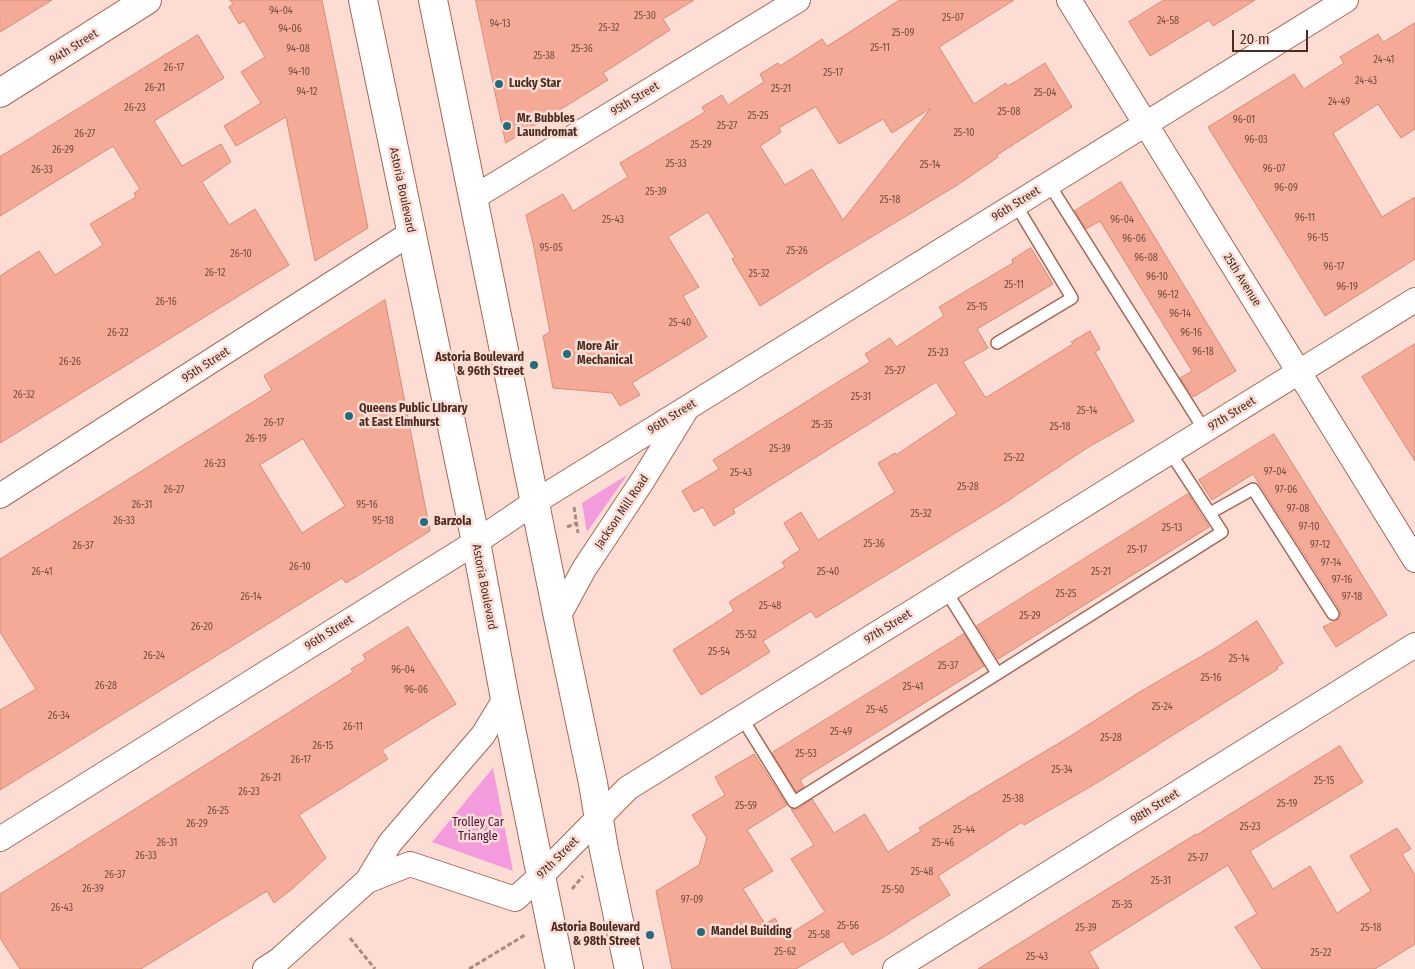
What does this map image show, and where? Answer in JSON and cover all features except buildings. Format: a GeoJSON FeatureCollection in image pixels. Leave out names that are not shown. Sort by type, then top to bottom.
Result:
{"type":"FeatureCollection","features":[{"type":"Feature","properties":{"kind":"main road","name":"94th Street"},"geometry":{"type":"LineString","coordinates":[[0,93],[147,0]]}},
{"type":"Feature","properties":{"kind":"main road","name":"Astoria Boulevard"},"geometry":{"type":"LineString","coordinates":[[363,0],[476,542],[505,700],[560,969]]}},
{"type":"Feature","properties":{"kind":"main road"},"geometry":{"type":"LineString","coordinates":[[433,0],[593,783],[598,818],[629,969]]}},
{"type":"Feature","properties":{"kind":"street","name":"95th Street"},"geometry":{"type":"LineString","coordinates":[[473,198],[798,0]]}},
{"type":"Feature","properties":{"kind":"street","name":"25th Avenue"},"geometry":{"type":"LineString","coordinates":[[1069,0],[1415,560]]}},
{"type":"Feature","properties":{"kind":"street","name":"96th Street"},"geometry":{"type":"LineString","coordinates":[[0,839],[476,542],[535,502],[1346,0]]}},
{"type":"Feature","properties":{"kind":"street","name":"95th Street"},"geometry":{"type":"LineString","coordinates":[[0,496],[411,233]]}},
{"type":"Feature","properties":{"kind":"street","name":"97th Street"},"geometry":{"type":"LineString","coordinates":[[368,881],[410,864],[515,898],[542,875],[628,788],[1415,300]]}},
{"type":"Feature","properties":{"kind":"street","name":"Jackson Mill Road"},"geometry":{"type":"LineString","coordinates":[[558,617],[584,569],[644,480],[687,408]]}},
{"type":"Feature","properties":{"kind":"street","name":"98th Street"},"geometry":{"type":"LineString","coordinates":[[895,969],[1415,645]]}},
{"type":"Feature","properties":{"kind":"street","name":"97th Street"},"geometry":{"type":"LineString","coordinates":[[265,969],[279,960],[368,881],[390,843],[483,735],[505,700]]}},
{"type":"Feature","properties":{"kind":"lane"},"geometry":{"type":"LineString","coordinates":[[1049,184],[1205,431]]}},
{"type":"Feature","properties":{"kind":"lane"},"geometry":{"type":"LineString","coordinates":[[997,342],[1072,298],[1016,205]]}},
{"type":"Feature","properties":{"kind":"lane"},"geometry":{"type":"LineString","coordinates":[[742,718],[794,802],[1222,532],[1170,452]]}},
{"type":"Feature","properties":{"kind":"lane"},"geometry":{"type":"LineString","coordinates":[[1210,513],[1253,489],[1334,614]]}},
{"type":"Feature","properties":{"kind":"lane"},"geometry":{"type":"LineString","coordinates":[[946,591],[997,673]]}},
{"type":"Feature","properties":{"kind":"path"},"geometry":{"type":"LineString","coordinates":[[574,507],[579,537]]}},
{"type":"Feature","properties":{"kind":"path"},"geometry":{"type":"LineString","coordinates":[[567,528],[577,523]]}},
{"type":"Feature","properties":{"kind":"path"},"geometry":{"type":"LineString","coordinates":[[572,889],[587,872]]}},
{"type":"Feature","properties":{"kind":"path"},"geometry":{"type":"LineString","coordinates":[[469,969],[525,935]]}},
{"type":"Feature","properties":{"kind":"path"},"geometry":{"type":"LineString","coordinates":[[350,938],[375,969]]}},
{"type":"Feature","properties":{"kind":"green space"},"geometry":{"type":"Polygon","coordinates":[[[627,475],[587,532],[582,503],[627,475]]]}},
{"type":"Feature","properties":{"kind":"green space","name":"Trolley Car Triangle"},"geometry":{"type":"Polygon","coordinates":[[[493,768],[513,871],[432,842],[493,768]]]}},
{"type":"Feature","properties":{"kind":"place","name":"Lucky Star"},"geometry":{"type":"Point","coordinates":[499,84]}},
{"type":"Feature","properties":{"kind":"place","name":"Mr. Bubbles Laundromat"},"geometry":{"type":"Point","coordinates":[507,126]}},
{"type":"Feature","properties":{"kind":"place","name":"More Air Mechanical"},"geometry":{"type":"Point","coordinates":[567,354]}},
{"type":"Feature","properties":{"kind":"place","name":"Astoria Boulevard & 96th Street"},"geometry":{"type":"Point","coordinates":[534,365]}},
{"type":"Feature","properties":{"kind":"place","name":"Queens Public LIbrary at East Elmhurst"},"geometry":{"type":"Point","coordinates":[349,416]}},
{"type":"Feature","properties":{"kind":"place","name":"Barzola"},"geometry":{"type":"Point","coordinates":[424,522]}},
{"type":"Feature","properties":{"kind":"place","name":"Mandel Building"},"geometry":{"type":"Point","coordinates":[701,932]}},
{"type":"Feature","properties":{"kind":"place","name":"Astoria Boulevard & 98th Street"},"geometry":{"type":"Point","coordinates":[650,935]}}]}
